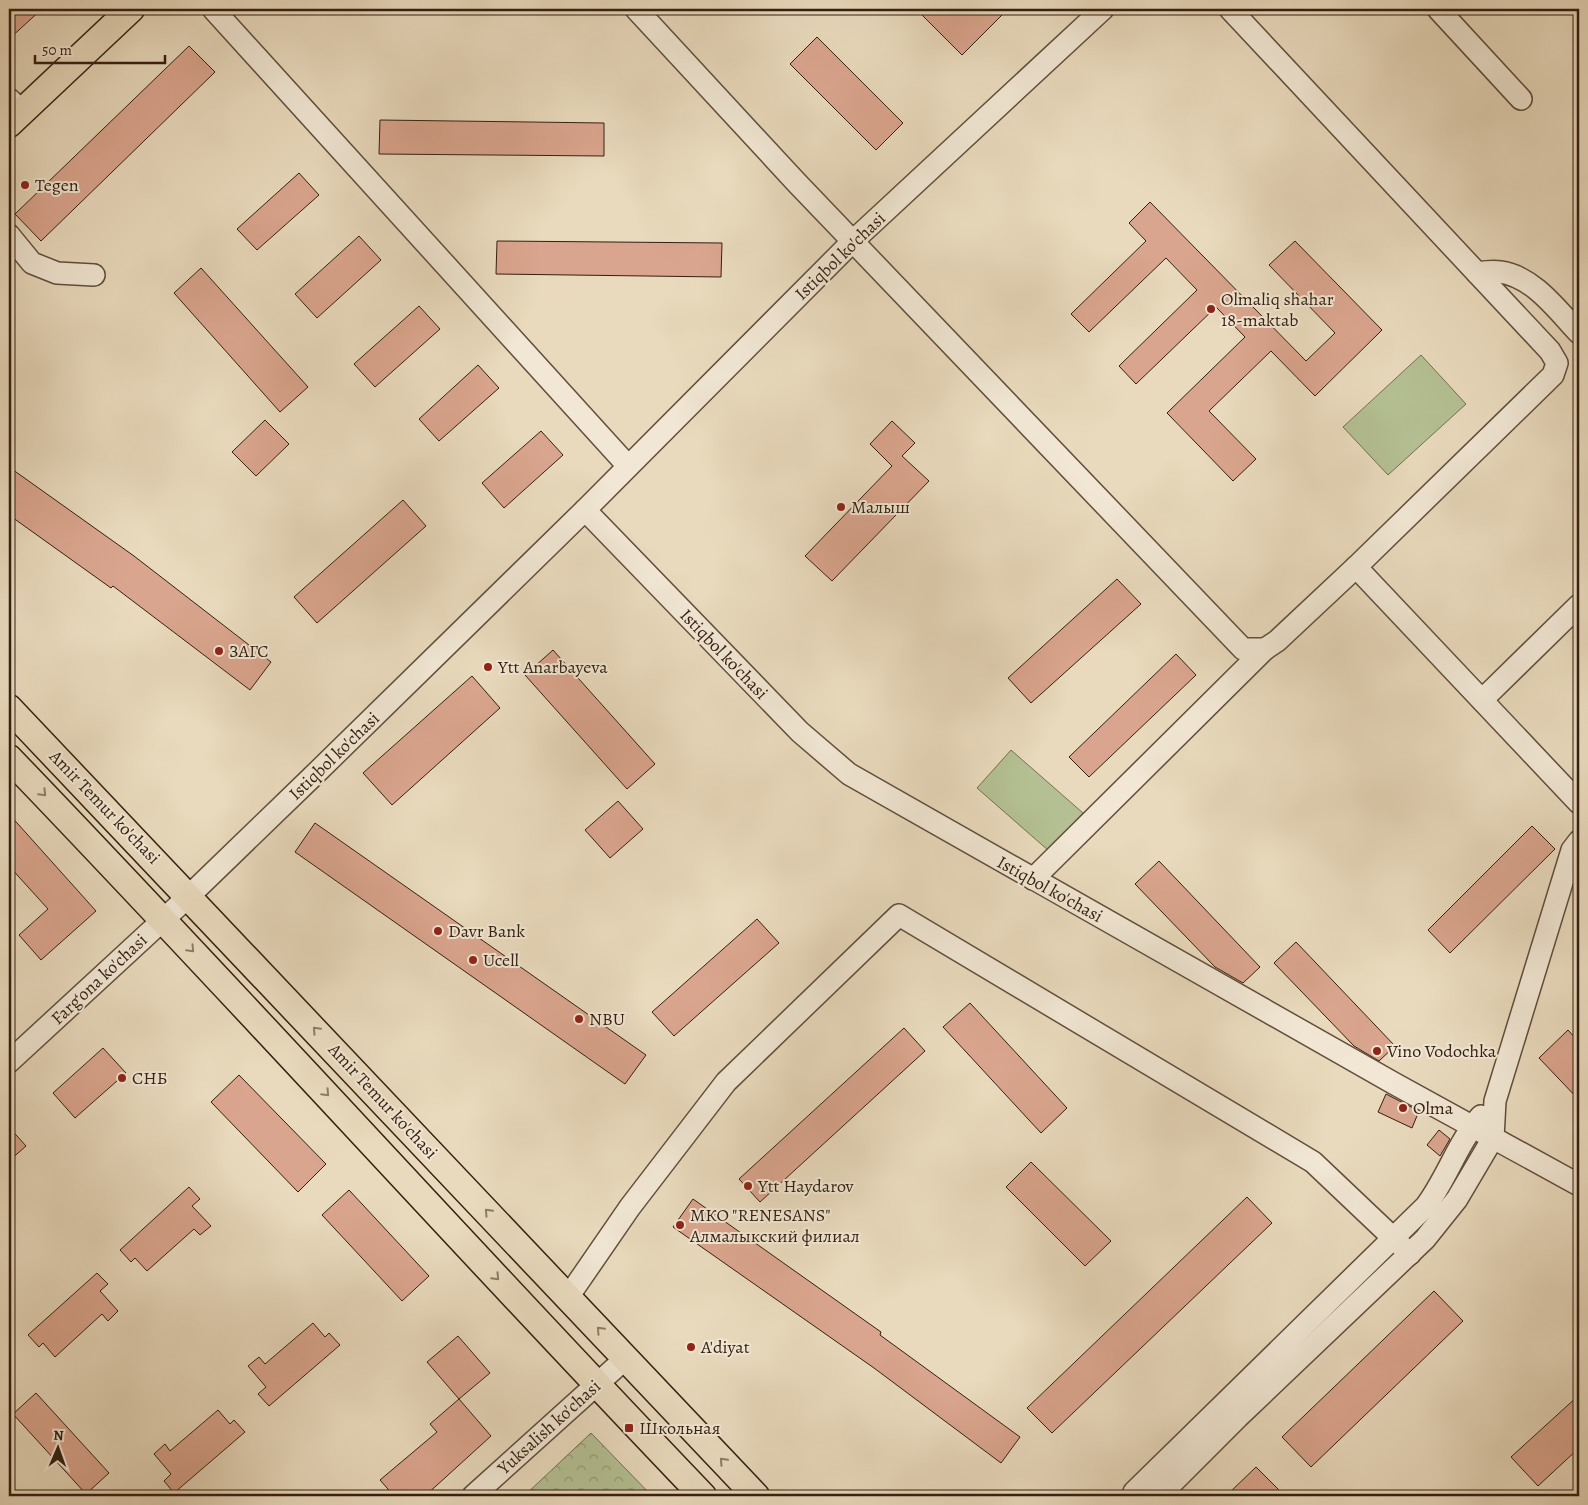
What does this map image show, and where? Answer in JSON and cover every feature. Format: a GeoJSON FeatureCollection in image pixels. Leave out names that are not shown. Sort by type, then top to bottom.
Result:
{"type":"FeatureCollection","features":[{"type":"Feature","properties":{"kind":"main road"},"geometry":{"type":"LineString","coordinates":[[13,111],[131,9]]}},
{"type":"Feature","properties":{"kind":"main road","name":"Amir Temur ko'chasi"},"geometry":{"type":"LineString","coordinates":[[9,708],[756,1496]]}},
{"type":"Feature","properties":{"kind":"main road","name":"Amir Temur ko'chasi"},"geometry":{"type":"LineString","coordinates":[[9,758],[164,919],[596,1385],[702,1496]]}},
{"type":"Feature","properties":{"kind":"street"},"geometry":{"type":"LineString","coordinates":[[213,9],[628,466]]}},
{"type":"Feature","properties":{"kind":"street"},"geometry":{"type":"LineString","coordinates":[[636,9],[853,241],[1244,649],[1265,649]]}},
{"type":"Feature","properties":{"kind":"street","name":"Istiqbol ko'chasi"},"geometry":{"type":"LineString","coordinates":[[189,896],[585,510],[853,241],[1103,9]]}},
{"type":"Feature","properties":{"kind":"street"},"geometry":{"type":"LineString","coordinates":[[1033,879],[1265,649],[1277,641],[1356,567],[1553,375],[1556,363],[1550,351],[1230,9]]}},
{"type":"Feature","properties":{"kind":"street"},"geometry":{"type":"LineString","coordinates":[[1438,9],[1521,99]]}},
{"type":"Feature","properties":{"kind":"street"},"geometry":{"type":"LineString","coordinates":[[9,235],[32,263],[57,273],[94,275]]}},
{"type":"Feature","properties":{"kind":"street"},"geometry":{"type":"LineString","coordinates":[[1477,273],[1500,272],[1516,277],[1534,288],[1579,333]]}},
{"type":"Feature","properties":{"kind":"street","name":"Istiqbol ko'chasi"},"geometry":{"type":"LineString","coordinates":[[585,510],[800,732],[849,774],[1493,1138],[1579,1184]]}},
{"type":"Feature","properties":{"kind":"street"},"geometry":{"type":"LineString","coordinates":[[1356,567],[1579,803]]}},
{"type":"Feature","properties":{"kind":"street"},"geometry":{"type":"LineString","coordinates":[[1482,700],[1579,605]]}},
{"type":"Feature","properties":{"kind":"street"},"geometry":{"type":"LineString","coordinates":[[1159,1496],[1238,1417],[1410,1254],[1457,1199],[1493,1138],[1495,1101],[1572,850],[1579,841]]}},
{"type":"Feature","properties":{"kind":"street","name":"Farg‘ona ko'chasi"},"geometry":{"type":"LineString","coordinates":[[9,1062],[189,896]]}},
{"type":"Feature","properties":{"kind":"street"},"geometry":{"type":"LineString","coordinates":[[568,1296],[630,1207],[726,1082],[899,915],[1313,1162],[1410,1254]]}},
{"type":"Feature","properties":{"kind":"street"},"geometry":{"type":"LineString","coordinates":[[1134,1492],[1426,1206],[1439,1189],[1472,1126],[1495,1101]]}},
{"type":"Feature","properties":{"kind":"street","name":"Yuksalish ko'chasi"},"geometry":{"type":"LineString","coordinates":[[473,1496],[626,1358]]}},
{"type":"Feature","properties":{"kind":"green space"},"geometry":{"type":"Polygon","coordinates":[[[1421,355],[1466,404],[1388,475],[1343,427],[1421,355]]]}},
{"type":"Feature","properties":{"kind":"green space"},"geometry":{"type":"Polygon","coordinates":[[[1011,750],[1083,813],[1049,851],[977,788],[1011,750]]]}},
{"type":"Feature","properties":{"kind":"green space"},"geometry":{"type":"Polygon","coordinates":[[[591,1433],[652,1496],[524,1496],[591,1433]]]}},
{"type":"Feature","properties":{"kind":"building"},"geometry":{"type":"Polygon","coordinates":[[[9,9],[42,9],[9,39],[9,9]]]}},
{"type":"Feature","properties":{"kind":"building"},"geometry":{"type":"Polygon","coordinates":[[[916,9],[1008,9],[962,55],[916,9]]]}},
{"type":"Feature","properties":{"kind":"building"},"geometry":{"type":"Polygon","coordinates":[[[817,37],[903,123],[876,150],[790,64],[817,37]]]}},
{"type":"Feature","properties":{"kind":"building"},"geometry":{"type":"Polygon","coordinates":[[[189,46],[215,72],[41,241],[15,214],[189,46]]]}},
{"type":"Feature","properties":{"kind":"building"},"geometry":{"type":"Polygon","coordinates":[[[380,120],[604,123],[604,156],[379,154],[380,120]]]}},
{"type":"Feature","properties":{"kind":"building"},"geometry":{"type":"Polygon","coordinates":[[[299,173],[319,195],[257,250],[237,229],[299,173]]]}},
{"type":"Feature","properties":{"kind":"building"},"geometry":{"type":"Polygon","coordinates":[[[1150,202],[1306,361],[1335,333],[1269,265],[1295,241],[1382,330],[1315,396],[1271,351],[1209,411],[1256,459],[1233,481],[1167,413],[1245,337],[1216,307],[1136,384],[1119,366],[1197,290],[1166,258],[1089,332],[1071,314],[1146,241],[1129,223],[1150,202]]]}},
{"type":"Feature","properties":{"kind":"building"},"geometry":{"type":"Polygon","coordinates":[[[359,236],[381,260],[317,318],[295,294],[359,236]]]}},
{"type":"Feature","properties":{"kind":"building"},"geometry":{"type":"Polygon","coordinates":[[[497,241],[722,243],[721,277],[496,274],[497,241]]]}},
{"type":"Feature","properties":{"kind":"building"},"geometry":{"type":"Polygon","coordinates":[[[201,268],[308,387],[280,412],[174,293],[201,268]]]}},
{"type":"Feature","properties":{"kind":"building"},"geometry":{"type":"Polygon","coordinates":[[[419,306],[440,329],[375,387],[354,364],[419,306]]]}},
{"type":"Feature","properties":{"kind":"building"},"geometry":{"type":"Polygon","coordinates":[[[478,365],[499,388],[439,441],[419,419],[478,365]]]}},
{"type":"Feature","properties":{"kind":"building"},"geometry":{"type":"Polygon","coordinates":[[[265,420],[289,444],[256,476],[232,452],[265,420]]]}},
{"type":"Feature","properties":{"kind":"building"},"geometry":{"type":"Polygon","coordinates":[[[892,421],[915,443],[902,456],[929,481],[832,581],[805,556],[892,466],[870,444],[892,421]]]}},
{"type":"Feature","properties":{"kind":"building"},"geometry":{"type":"Polygon","coordinates":[[[541,431],[563,455],[504,508],[482,483],[541,431]]]}},
{"type":"Feature","properties":{"kind":"building"},"geometry":{"type":"Polygon","coordinates":[[[9,467],[134,556],[271,662],[250,690],[113,586],[111,588],[9,515],[9,467]]]}},
{"type":"Feature","properties":{"kind":"building"},"geometry":{"type":"Polygon","coordinates":[[[403,500],[426,526],[317,623],[294,597],[403,500]]]}},
{"type":"Feature","properties":{"kind":"building"},"geometry":{"type":"Polygon","coordinates":[[[1117,579],[1141,604],[1031,703],[1008,678],[1117,579]]]}},
{"type":"Feature","properties":{"kind":"building"},"geometry":{"type":"Polygon","coordinates":[[[553,650],[655,764],[627,789],[525,675],[553,650]]]}},
{"type":"Feature","properties":{"kind":"building"},"geometry":{"type":"Polygon","coordinates":[[[1176,654],[1196,675],[1089,777],[1069,757],[1176,654]]]}},
{"type":"Feature","properties":{"kind":"building"},"geometry":{"type":"Polygon","coordinates":[[[472,676],[500,708],[392,805],[363,773],[472,676]]]}},
{"type":"Feature","properties":{"kind":"building"},"geometry":{"type":"Polygon","coordinates":[[[618,801],[643,829],[610,858],[585,830],[618,801]]]}},
{"type":"Feature","properties":{"kind":"building"},"geometry":{"type":"Polygon","coordinates":[[[9,814],[96,911],[41,960],[19,935],[48,909],[9,866],[9,814]]]}},
{"type":"Feature","properties":{"kind":"building"},"geometry":{"type":"Polygon","coordinates":[[[315,823],[646,1055],[625,1084],[295,852],[315,823]]]}},
{"type":"Feature","properties":{"kind":"building"},"geometry":{"type":"Polygon","coordinates":[[[1532,826],[1555,849],[1450,953],[1428,930],[1532,826]]]}},
{"type":"Feature","properties":{"kind":"building"},"geometry":{"type":"Polygon","coordinates":[[[1159,861],[1260,967],[1243,983],[1215,967],[1135,884],[1159,861]]]}},
{"type":"Feature","properties":{"kind":"building"},"geometry":{"type":"Polygon","coordinates":[[[757,919],[779,943],[674,1036],[652,1012],[757,919]]]}},
{"type":"Feature","properties":{"kind":"building"},"geometry":{"type":"Polygon","coordinates":[[[1296,942],[1395,1046],[1379,1061],[1354,1046],[1274,963],[1296,942]]]}},
{"type":"Feature","properties":{"kind":"building"},"geometry":{"type":"Polygon","coordinates":[[[970,1003],[1067,1108],[1041,1133],[943,1027],[970,1003]]]}},
{"type":"Feature","properties":{"kind":"building"},"geometry":{"type":"Polygon","coordinates":[[[904,1028],[925,1051],[760,1202],[739,1179],[904,1028]]]}},
{"type":"Feature","properties":{"kind":"building"},"geometry":{"type":"Polygon","coordinates":[[[1568,1030],[1579,1042],[1579,1100],[1539,1058],[1568,1030]]]}},
{"type":"Feature","properties":{"kind":"building"},"geometry":{"type":"Polygon","coordinates":[[[103,1048],[126,1073],[75,1118],[53,1093],[103,1048]]]}},
{"type":"Feature","properties":{"kind":"building"},"geometry":{"type":"Polygon","coordinates":[[[239,1075],[326,1164],[298,1192],[211,1102],[239,1075]]]}},
{"type":"Feature","properties":{"kind":"building"},"geometry":{"type":"Polygon","coordinates":[[[1386,1094],[1419,1111],[1412,1128],[1378,1112],[1386,1094]]]}},
{"type":"Feature","properties":{"kind":"building"},"geometry":{"type":"Polygon","coordinates":[[[9,1127],[26,1146],[9,1161],[9,1127]]]}},
{"type":"Feature","properties":{"kind":"building"},"geometry":{"type":"Polygon","coordinates":[[[1439,1130],[1450,1139],[1440,1156],[1427,1145],[1439,1130]]]}},
{"type":"Feature","properties":{"kind":"building"},"geometry":{"type":"Polygon","coordinates":[[[1031,1162],[1111,1241],[1085,1266],[1006,1187],[1031,1162]]]}},
{"type":"Feature","properties":{"kind":"building"},"geometry":{"type":"Polygon","coordinates":[[[189,1187],[200,1199],[192,1206],[211,1226],[200,1235],[194,1229],[147,1271],[135,1258],[131,1262],[120,1250],[189,1187]]]}},
{"type":"Feature","properties":{"kind":"building"},"geometry":{"type":"Polygon","coordinates":[[[349,1190],[429,1276],[402,1301],[322,1215],[349,1190]]]}},
{"type":"Feature","properties":{"kind":"building"},"geometry":{"type":"Polygon","coordinates":[[[1247,1197],[1272,1223],[1052,1433],[1027,1408],[1247,1197]]]}},
{"type":"Feature","properties":{"kind":"building"},"geometry":{"type":"Polygon","coordinates":[[[693,1199],[881,1332],[880,1335],[1020,1437],[1001,1463],[874,1368],[673,1227],[693,1199]]]}},
{"type":"Feature","properties":{"kind":"building"},"geometry":{"type":"Polygon","coordinates":[[[97,1273],[108,1284],[100,1291],[118,1311],[108,1321],[102,1314],[55,1357],[43,1343],[39,1347],[28,1335],[97,1273]]]}},
{"type":"Feature","properties":{"kind":"building"},"geometry":{"type":"Polygon","coordinates":[[[1434,1291],[1463,1321],[1311,1467],[1282,1437],[1434,1291]]]}},
{"type":"Feature","properties":{"kind":"building"},"geometry":{"type":"Polygon","coordinates":[[[313,1323],[325,1337],[329,1333],[340,1345],[269,1406],[258,1394],[266,1387],[248,1366],[259,1357],[265,1364],[313,1323]]]}},
{"type":"Feature","properties":{"kind":"building"},"geometry":{"type":"Polygon","coordinates":[[[458,1336],[490,1373],[459,1399],[427,1362],[458,1336]]]}},
{"type":"Feature","properties":{"kind":"building"},"geometry":{"type":"Polygon","coordinates":[[[36,1393],[109,1473],[86,1494],[13,1414],[36,1393]]]}},
{"type":"Feature","properties":{"kind":"building"},"geometry":{"type":"Polygon","coordinates":[[[1579,1395],[1579,1448],[1538,1486],[1511,1457],[1579,1395]]]}},
{"type":"Feature","properties":{"kind":"building"},"geometry":{"type":"Polygon","coordinates":[[[459,1399],[491,1436],[425,1496],[394,1496],[380,1480],[437,1432],[430,1424],[459,1399]]]}},
{"type":"Feature","properties":{"kind":"building"},"geometry":{"type":"Polygon","coordinates":[[[218,1410],[230,1424],[234,1420],[245,1432],[174,1493],[164,1481],[171,1474],[154,1454],[165,1444],[170,1451],[218,1410]]]}},
{"type":"Feature","properties":{"kind":"building"},"geometry":{"type":"Polygon","coordinates":[[[1256,1467],[1285,1496],[1226,1496],[1256,1467]]]}},
{"type":"Feature","properties":{"kind":"place","name":"Tegen"},"geometry":{"type":"Point","coordinates":[25,185]}},
{"type":"Feature","properties":{"kind":"place","name":"Olmaliq shahar 18-maktab"},"geometry":{"type":"Point","coordinates":[1211,309]}},
{"type":"Feature","properties":{"kind":"place","name":"Малыш"},"geometry":{"type":"Point","coordinates":[841,507]}},
{"type":"Feature","properties":{"kind":"place","name":"ЗАГС"},"geometry":{"type":"Point","coordinates":[219,651]}},
{"type":"Feature","properties":{"kind":"place","name":"Ytt Anarbayeva"},"geometry":{"type":"Point","coordinates":[488,667]}},
{"type":"Feature","properties":{"kind":"place","name":"Davr Bank"},"geometry":{"type":"Point","coordinates":[438,931]}},
{"type":"Feature","properties":{"kind":"place","name":"Ucell"},"geometry":{"type":"Point","coordinates":[473,960]}},
{"type":"Feature","properties":{"kind":"place","name":"NBU"},"geometry":{"type":"Point","coordinates":[579,1019]}},
{"type":"Feature","properties":{"kind":"place","name":"Vino Vodochka"},"geometry":{"type":"Point","coordinates":[1377,1051]}},
{"type":"Feature","properties":{"kind":"place","name":"СНБ"},"geometry":{"type":"Point","coordinates":[122,1078]}},
{"type":"Feature","properties":{"kind":"place","name":"Olma"},"geometry":{"type":"Point","coordinates":[1403,1108]}},
{"type":"Feature","properties":{"kind":"place","name":"Ytt Haydarov"},"geometry":{"type":"Point","coordinates":[748,1186]}},
{"type":"Feature","properties":{"kind":"place","name":"МКО \"RENESANS\" Алмалыкский филиал"},"geometry":{"type":"Point","coordinates":[680,1225]}},
{"type":"Feature","properties":{"kind":"place","name":"A'diyat"},"geometry":{"type":"Point","coordinates":[691,1347]}},
{"type":"Feature","properties":{"kind":"place","name":"Школьная"},"geometry":{"type":"Point","coordinates":[629,1428]}}]}
